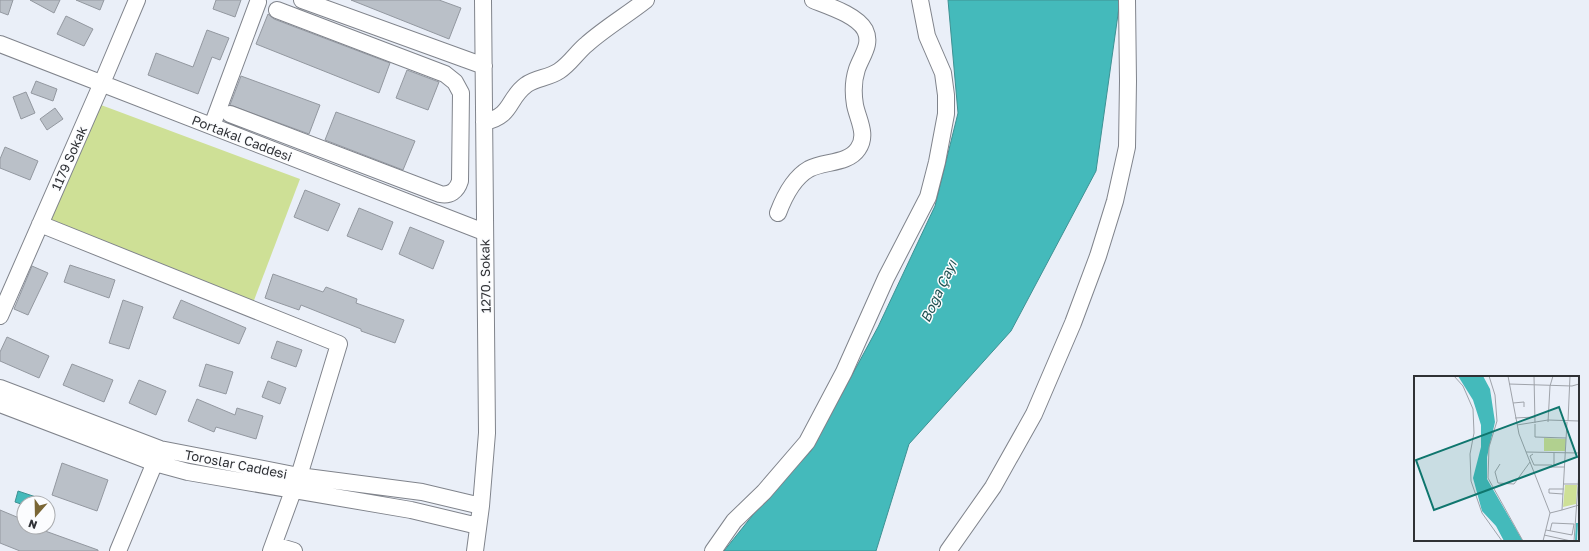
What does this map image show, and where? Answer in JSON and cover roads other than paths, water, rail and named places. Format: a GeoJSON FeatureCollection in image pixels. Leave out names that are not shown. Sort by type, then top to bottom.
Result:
{"type":"FeatureCollection","features":[{"type":"Feature","properties":{"kind":"street","name":"1179 Sokak"},"geometry":{"type":"LineString","coordinates":[[0,316],[137,0]]}},
{"type":"Feature","properties":{"kind":"street"},"geometry":{"type":"LineString","coordinates":[[302,0],[484,66]]}},
{"type":"Feature","properties":{"kind":"street","name":"1270. Sokak"},"geometry":{"type":"LineString","coordinates":[[475,551],[481,506],[487,433],[483,0]]}},
{"type":"Feature","properties":{"kind":"street"},"geometry":{"type":"LineString","coordinates":[[460,138],[484,130],[507,111],[522,88],[534,81],[546,78],[559,72],[587,44],[646,0]]}},
{"type":"Feature","properties":{"kind":"street"},"geometry":{"type":"LineString","coordinates":[[778,213],[786,195],[803,174],[809,169],[851,156],[858,149],[862,140],[862,131],[855,106],[854,88],[857,70],[868,44],[867,34],[862,25],[854,18],[813,0]]}},
{"type":"Feature","properties":{"kind":"street"},"geometry":{"type":"LineString","coordinates":[[713,551],[734,521],[764,492],[807,442],[844,372],[886,278],[928,197],[937,162],[946,114],[946,95],[942,72],[927,36],[920,0]]}},
{"type":"Feature","properties":{"kind":"street"},"geometry":{"type":"LineString","coordinates":[[948,551],[993,487],[1034,414],[1098,256],[1115,201],[1127,147],[1127,0]]}},
{"type":"Feature","properties":{"kind":"street"},"geometry":{"type":"LineString","coordinates":[[212,126],[258,2]]}},
{"type":"Feature","properties":{"kind":"street"},"geometry":{"type":"LineString","coordinates":[[230,114],[444,195],[454,192],[459,185],[461,93],[459,87],[450,78],[277,10]]}},
{"type":"Feature","properties":{"kind":"street","name":"Portakal Caddesi"},"geometry":{"type":"LineString","coordinates":[[0,44],[484,232]]}},
{"type":"Feature","properties":{"kind":"street"},"geometry":{"type":"LineString","coordinates":[[40,224],[339,344],[296,483],[273,548],[294,551]]}},
{"type":"Feature","properties":{"kind":"street","name":"Toroslar Caddesi"},"geometry":{"type":"LineString","coordinates":[[0,388],[157,456]]}},
{"type":"Feature","properties":{"kind":"street","name":"Toroslar Caddesi"},"geometry":{"type":"LineString","coordinates":[[0,404],[157,456],[296,483],[478,526]]}},
{"type":"Feature","properties":{"kind":"street"},"geometry":{"type":"LineString","coordinates":[[118,551],[157,456]]}},
{"type":"Feature","properties":{"kind":"street","name":"Toroslar Caddesi"},"geometry":{"type":"LineString","coordinates":[[296,483],[422,492],[481,506]]}},
{"type":"Feature","properties":{"kind":"water","name":"Boğa Çayı"},"geometry":{"type":"Polygon","coordinates":[[[948,0],[1120,0],[1096,171],[1011,331],[909,444],[876,551],[724,551],[764,501],[811,451],[878,327],[935,206],[958,113],[948,0]]]}},
{"type":"Feature","properties":{"kind":"water"},"geometry":{"type":"Polygon","coordinates":[[[18,491],[30,495],[17,495],[18,491]]]}}]}
